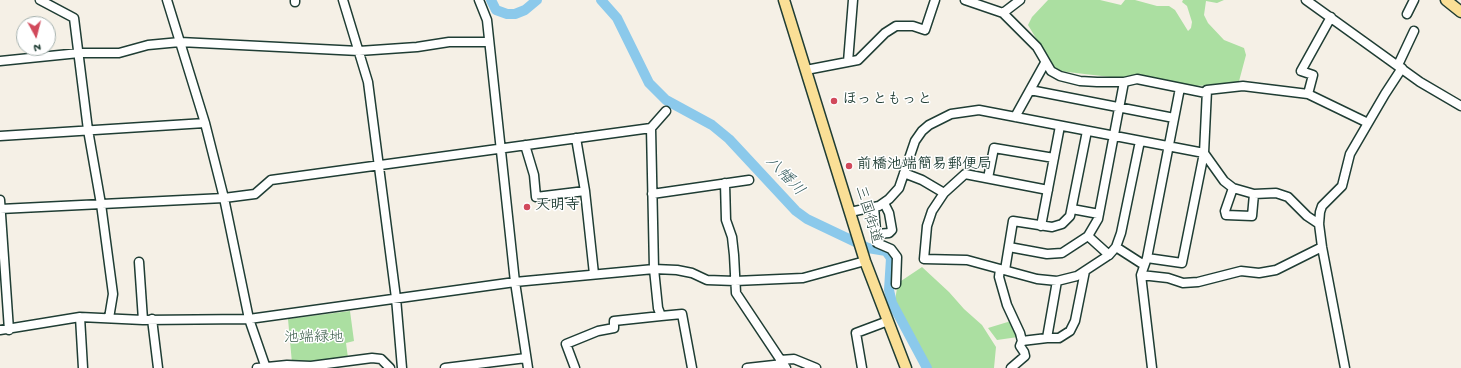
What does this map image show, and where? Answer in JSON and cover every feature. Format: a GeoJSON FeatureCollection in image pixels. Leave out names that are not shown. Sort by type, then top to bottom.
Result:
{"type":"FeatureCollection","features":[{"type":"Feature","properties":{"kind":"main road","name":"三国街道"},"geometry":{"type":"LineString","coordinates":[[784,0],[865,261],[906,368]]}},
{"type":"Feature","properties":{"kind":"main road"},"geometry":{"type":"LineString","coordinates":[[1446,0],[1461,12]]}},
{"type":"Feature","properties":{"kind":"street"},"geometry":{"type":"LineString","coordinates":[[40,0],[74,18],[88,130],[101,204],[113,294],[110,318]]}},
{"type":"Feature","properties":{"kind":"street"},"geometry":{"type":"LineString","coordinates":[[167,0],[205,123],[224,198],[249,319],[262,368],[287,365],[311,366],[372,358],[381,359],[390,368]]}},
{"type":"Feature","properties":{"kind":"street"},"geometry":{"type":"LineString","coordinates":[[344,0],[368,82],[396,298],[402,368]]}},
{"type":"Feature","properties":{"kind":"street"},"geometry":{"type":"LineString","coordinates":[[480,0],[487,20],[502,148],[515,282],[528,368]]}},
{"type":"Feature","properties":{"kind":"street"},"geometry":{"type":"LineString","coordinates":[[848,62],[853,0]]}},
{"type":"Feature","properties":{"kind":"street"},"geometry":{"type":"LineString","coordinates":[[806,70],[858,60],[885,33],[896,26],[913,26],[925,30],[935,0]]}},
{"type":"Feature","properties":{"kind":"street"},"geometry":{"type":"LineString","coordinates":[[965,0],[1003,13],[1037,47],[1051,71],[1073,79],[1124,82],[1137,79],[1206,93]]}},
{"type":"Feature","properties":{"kind":"street"},"geometry":{"type":"LineString","coordinates":[[1003,13],[1020,0]]}},
{"type":"Feature","properties":{"kind":"street"},"geometry":{"type":"LineString","coordinates":[[1306,0],[1400,66],[1420,82],[1461,106]]}},
{"type":"Feature","properties":{"kind":"street"},"geometry":{"type":"LineString","coordinates":[[1407,14],[1414,0]]}},
{"type":"Feature","properties":{"kind":"street"},"geometry":{"type":"LineString","coordinates":[[1308,94],[1313,75],[1301,71],[1331,17]]}},
{"type":"Feature","properties":{"kind":"street"},"geometry":{"type":"LineString","coordinates":[[1345,368],[1322,247],[1319,224],[1320,212],[1322,206],[1342,186],[1350,154],[1400,66],[1414,30]]}},
{"type":"Feature","properties":{"kind":"street"},"geometry":{"type":"LineString","coordinates":[[0,61],[79,53],[119,53],[148,45],[180,42],[359,51],[417,47],[449,42],[489,42]]}},
{"type":"Feature","properties":{"kind":"street"},"geometry":{"type":"LineString","coordinates":[[1015,117],[1045,63]]}},
{"type":"Feature","properties":{"kind":"street"},"geometry":{"type":"LineString","coordinates":[[1009,247],[1048,254],[1062,253],[1088,236],[1099,214],[1124,82]]}},
{"type":"Feature","properties":{"kind":"street"},"geometry":{"type":"LineString","coordinates":[[1116,247],[1145,261],[1182,263],[1204,153],[1207,90],[1243,86],[1308,94],[1368,123]]}},
{"type":"Feature","properties":{"kind":"street"},"geometry":{"type":"LineString","coordinates":[[1152,368],[1141,275],[1180,88]]}},
{"type":"Feature","properties":{"kind":"street"},"geometry":{"type":"LineString","coordinates":[[1030,90],[1174,118]]}},
{"type":"Feature","properties":{"kind":"street"},"geometry":{"type":"LineString","coordinates":[[850,212],[874,207],[884,203],[899,188],[915,141],[922,131],[939,119],[951,114],[979,110],[1204,153],[1224,181],[1233,188],[1254,194],[1276,193],[1288,197],[1307,216],[1319,224]]}},
{"type":"Feature","properties":{"kind":"street"},"geometry":{"type":"LineString","coordinates":[[0,209],[224,198],[255,194],[271,180],[651,128],[666,111]]}},
{"type":"Feature","properties":{"kind":"street"},"geometry":{"type":"LineString","coordinates":[[0,136],[205,123]]}},
{"type":"Feature","properties":{"kind":"street"},"geometry":{"type":"LineString","coordinates":[[1041,226],[1060,126]]}},
{"type":"Feature","properties":{"kind":"street"},"geometry":{"type":"LineString","coordinates":[[651,128],[654,269],[660,316]]}},
{"type":"Feature","properties":{"kind":"street"},"geometry":{"type":"LineString","coordinates":[[1011,368],[1024,356],[1020,346],[1022,341],[1007,305],[999,277],[1009,247],[1013,221],[1052,227],[1062,224],[1070,216],[1087,131]]}},
{"type":"Feature","properties":{"kind":"street"},"geometry":{"type":"LineString","coordinates":[[576,138],[585,191],[594,274]]}},
{"type":"Feature","properties":{"kind":"street"},"geometry":{"type":"LineString","coordinates":[[1048,190],[965,174],[944,193],[932,211],[927,226],[924,259],[967,260],[1037,279],[1057,281],[1077,276],[1109,255],[1116,247],[1121,233],[1140,141]]}},
{"type":"Feature","properties":{"kind":"street"},"geometry":{"type":"LineString","coordinates":[[526,145],[534,175],[536,197],[585,191]]}},
{"type":"Feature","properties":{"kind":"street"},"geometry":{"type":"LineString","coordinates":[[988,178],[994,148],[1054,158]]}},
{"type":"Feature","properties":{"kind":"street"},"geometry":{"type":"LineString","coordinates":[[904,174],[922,180],[944,193]]}},
{"type":"Feature","properties":{"kind":"street"},"geometry":{"type":"LineString","coordinates":[[652,194],[749,180]]}},
{"type":"Feature","properties":{"kind":"street"},"geometry":{"type":"LineString","coordinates":[[724,183],[726,220],[732,237],[734,255],[736,293],[783,364]]}},
{"type":"Feature","properties":{"kind":"street"},"geometry":{"type":"LineString","coordinates":[[1233,188],[1225,210],[1226,215],[1252,216],[1254,194]]}},
{"type":"Feature","properties":{"kind":"street"},"geometry":{"type":"LineString","coordinates":[[0,200],[4,330],[80,317],[144,320],[249,319],[515,282],[654,269],[677,270],[692,273],[707,280],[735,281],[803,278],[865,261]]}},
{"type":"Feature","properties":{"kind":"street"},"geometry":{"type":"LineString","coordinates":[[876,234],[889,234],[892,230],[889,213],[884,203]]}},
{"type":"Feature","properties":{"kind":"street"},"geometry":{"type":"LineString","coordinates":[[874,207],[877,243],[891,249],[897,256],[896,284]]}},
{"type":"Feature","properties":{"kind":"street"},"geometry":{"type":"LineString","coordinates":[[1072,209],[1099,214]]}},
{"type":"Feature","properties":{"kind":"street"},"geometry":{"type":"LineString","coordinates":[[1088,236],[1109,255]]}},
{"type":"Feature","properties":{"kind":"street"},"geometry":{"type":"LineString","coordinates":[[1141,275],[1168,278],[1183,283],[1198,282],[1241,271],[1259,273],[1276,270],[1322,247]]}},
{"type":"Feature","properties":{"kind":"street"},"geometry":{"type":"LineString","coordinates":[[139,262],[144,320]]}},
{"type":"Feature","properties":{"kind":"street"},"geometry":{"type":"LineString","coordinates":[[1022,341],[1059,338],[1070,331],[1075,321],[1085,271]]}},
{"type":"Feature","properties":{"kind":"street"},"geometry":{"type":"LineString","coordinates":[[1047,338],[1057,281]]}},
{"type":"Feature","properties":{"kind":"street"},"geometry":{"type":"LineString","coordinates":[[575,368],[566,344],[598,331],[614,328],[614,321],[682,314],[692,368]]}},
{"type":"Feature","properties":{"kind":"street"},"geometry":{"type":"LineString","coordinates":[[80,317],[83,368]]}},
{"type":"Feature","properties":{"kind":"street"},"geometry":{"type":"LineString","coordinates":[[152,319],[158,368]]}},
{"type":"Feature","properties":{"kind":"street"},"geometry":{"type":"LineString","coordinates":[[862,368],[856,333],[888,321]]}},
{"type":"Feature","properties":{"kind":"street"},"geometry":{"type":"LineString","coordinates":[[445,368],[526,358]]}},
{"type":"Feature","properties":{"kind":"street"},"geometry":{"type":"LineString","coordinates":[[747,368],[783,364],[794,359],[816,368]]}},
{"type":"Feature","properties":{"kind":"green space"},"geometry":{"type":"Polygon","coordinates":[[[1048,0],[1100,0],[1121,5],[1125,0],[1135,0],[1157,6],[1169,6],[1175,10],[1188,31],[1191,28],[1192,22],[1187,6],[1182,2],[1183,0],[1224,0],[1217,3],[1206,1],[1204,15],[1208,23],[1224,40],[1244,48],[1246,55],[1238,85],[1187,86],[1059,71],[1054,68],[1028,25],[1032,17],[1048,0]]]}},
{"type":"Feature","properties":{"kind":"green space"},"geometry":{"type":"Polygon","coordinates":[[[922,267],[982,325],[996,347],[994,368],[930,368],[917,340],[893,311],[898,283],[922,267]]]}},
{"type":"Feature","properties":{"kind":"green space","name":"池端緑地"},"geometry":{"type":"Polygon","coordinates":[[[350,311],[354,341],[346,343],[348,358],[312,363],[292,363],[288,319],[350,311]]]}},
{"type":"Feature","properties":{"kind":"green space"},"geometry":{"type":"Polygon","coordinates":[[[1011,321],[1018,337],[997,340],[988,328],[1011,321]]]}},
{"type":"Feature","properties":{"kind":"waterway","name":"八幡川"},"geometry":{"type":"LineString","coordinates":[[491,0],[496,10],[507,14],[515,14],[525,10],[537,0]]}},
{"type":"Feature","properties":{"kind":"waterway","name":"八幡川"},"geometry":{"type":"LineString","coordinates":[[601,0],[617,18],[649,83],[666,100],[712,125],[729,139],[796,211],[807,219],[868,248],[886,251],[891,258],[889,290],[892,303],[927,368]]}},
{"type":"Feature","properties":{"kind":"place","name":"ほっともっと"},"geometry":{"type":"Point","coordinates":[834,101]}},
{"type":"Feature","properties":{"kind":"place","name":"前橋池端簡易郵便局"},"geometry":{"type":"Point","coordinates":[849,166]}},
{"type":"Feature","properties":{"kind":"place","name":"天明寺"},"geometry":{"type":"Point","coordinates":[527,207]}}]}
